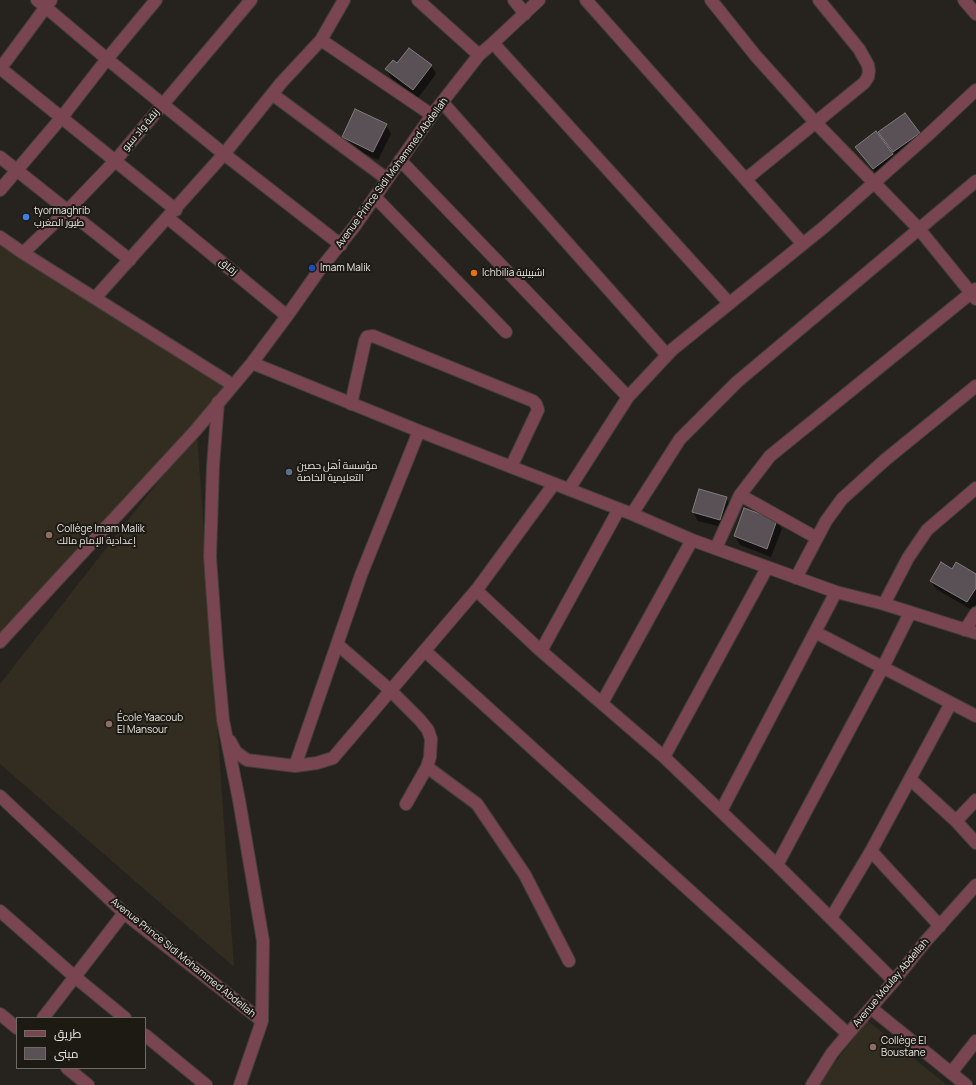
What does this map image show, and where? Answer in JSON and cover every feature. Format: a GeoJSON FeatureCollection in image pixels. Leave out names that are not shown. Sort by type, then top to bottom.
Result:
{"type":"FeatureCollection","features":[{"type":"Feature","properties":{"kind":"street"},"geometry":{"type":"LineString","coordinates":[[0,190],[16,169],[62,117],[107,59],[156,0]]}},
{"type":"Feature","properties":{"kind":"street","name":"زنقة واد سبو"},"geometry":{"type":"LineString","coordinates":[[23,253],[68,210],[115,161],[251,0]]}},
{"type":"Feature","properties":{"kind":"street"},"geometry":{"type":"LineString","coordinates":[[95,298],[172,214],[224,154],[272,94],[321,40],[344,0]]}},
{"type":"Feature","properties":{"kind":"street"},"geometry":{"type":"LineString","coordinates":[[418,0],[479,55]]}},
{"type":"Feature","properties":{"kind":"street"},"geometry":{"type":"LineString","coordinates":[[514,0],[525,14]]}},
{"type":"Feature","properties":{"kind":"street","name":"Avenue Prince Sidi Mohammed Abdellah"},"geometry":{"type":"LineString","coordinates":[[0,642],[195,431],[252,363],[318,272],[341,245],[432,115],[479,55],[539,0]]}},
{"type":"Feature","properties":{"kind":"street"},"geometry":{"type":"LineString","coordinates":[[586,0],[803,244]]}},
{"type":"Feature","properties":{"kind":"street"},"geometry":{"type":"LineString","coordinates":[[711,0],[755,55],[815,122],[919,229],[974,294],[770,456],[740,495],[716,548]]}},
{"type":"Feature","properties":{"kind":"street"},"geometry":{"type":"LineString","coordinates":[[746,179],[864,83],[868,77],[868,65],[859,49],[819,0]]}},
{"type":"Feature","properties":{"kind":"street"},"geometry":{"type":"LineString","coordinates":[[964,0],[976,14]]}},
{"type":"Feature","properties":{"kind":"street"},"geometry":{"type":"LineString","coordinates":[[0,68],[44,2],[107,59],[224,154],[341,245]]}},
{"type":"Feature","properties":{"kind":"street"},"geometry":{"type":"LineString","coordinates":[[321,40],[432,115]]}},
{"type":"Feature","properties":{"kind":"street"},"geometry":{"type":"LineString","coordinates":[[493,43],[730,303]]}},
{"type":"Feature","properties":{"kind":"street","name":"زقاق"},"geometry":{"type":"LineString","coordinates":[[0,68],[115,161],[172,214],[287,316]]}},
{"type":"Feature","properties":{"kind":"street"},"geometry":{"type":"LineString","coordinates":[[568,489],[628,397],[673,349],[803,244],[928,135],[976,90]]}},
{"type":"Feature","properties":{"kind":"street"},"geometry":{"type":"LineString","coordinates":[[272,94],[387,179]]}},
{"type":"Feature","properties":{"kind":"street"},"geometry":{"type":"LineString","coordinates":[[442,102],[667,355]]}},
{"type":"Feature","properties":{"kind":"street"},"geometry":{"type":"LineString","coordinates":[[0,157],[130,260]]}},
{"type":"Feature","properties":{"kind":"street"},"geometry":{"type":"LineString","coordinates":[[400,160],[628,397]]}},
{"type":"Feature","properties":{"kind":"street"},"geometry":{"type":"LineString","coordinates":[[632,514],[680,439],[737,382],[976,181]]}},
{"type":"Feature","properties":{"kind":"street"},"geometry":{"type":"LineString","coordinates":[[375,197],[506,332]]}},
{"type":"Feature","properties":{"kind":"street"},"geometry":{"type":"LineString","coordinates":[[0,237],[233,385]]}},
{"type":"Feature","properties":{"kind":"street"},"geometry":{"type":"LineString","coordinates":[[351,404],[365,341],[367,337],[376,337],[533,401],[538,410],[511,467]]}},
{"type":"Feature","properties":{"kind":"street"},"geometry":{"type":"LineString","coordinates":[[252,363],[420,432],[632,514],[692,540],[836,592],[884,604],[971,632],[976,613]]}},
{"type":"Feature","properties":{"kind":"street"},"geometry":{"type":"LineString","coordinates":[[796,578],[826,521],[842,499],[885,460],[976,386]]}},
{"type":"Feature","properties":{"kind":"street"},"geometry":{"type":"LineString","coordinates":[[218,402],[213,466],[210,557],[223,720],[239,800],[263,941],[262,1021],[240,1085]]}},
{"type":"Feature","properties":{"kind":"street"},"geometry":{"type":"LineString","coordinates":[[295,766],[361,575],[420,432]]}},
{"type":"Feature","properties":{"kind":"street"},"geometry":{"type":"LineString","coordinates":[[223,720],[229,740],[236,752],[246,760],[295,766],[317,763],[333,758],[476,590],[554,484]]}},
{"type":"Feature","properties":{"kind":"street"},"geometry":{"type":"LineString","coordinates":[[884,604],[908,558],[927,530],[976,488]]}},
{"type":"Feature","properties":{"kind":"street"},"geometry":{"type":"LineString","coordinates":[[740,495],[817,538]]}},
{"type":"Feature","properties":{"kind":"street"},"geometry":{"type":"LineString","coordinates":[[541,651],[619,509]]}},
{"type":"Feature","properties":{"kind":"street"},"geometry":{"type":"LineString","coordinates":[[602,703],[692,540]]}},
{"type":"Feature","properties":{"kind":"street"},"geometry":{"type":"LineString","coordinates":[[664,757],[767,568]]}},
{"type":"Feature","properties":{"kind":"street"},"geometry":{"type":"LineString","coordinates":[[476,590],[541,651],[664,757],[894,981]]}},
{"type":"Feature","properties":{"kind":"street"},"geometry":{"type":"LineString","coordinates":[[721,811],[836,592]]}},
{"type":"Feature","properties":{"kind":"street"},"geometry":{"type":"LineString","coordinates":[[776,865],[884,667],[910,613]]}},
{"type":"Feature","properties":{"kind":"street"},"geometry":{"type":"LineString","coordinates":[[815,632],[976,716]]}},
{"type":"Feature","properties":{"kind":"street"},"geometry":{"type":"LineString","coordinates":[[337,644],[390,690],[420,720],[432,738],[432,748],[427,767],[406,804]]}},
{"type":"Feature","properties":{"kind":"street"},"geometry":{"type":"LineString","coordinates":[[425,651],[848,1034]]}},
{"type":"Feature","properties":{"kind":"street"},"geometry":{"type":"LineString","coordinates":[[831,918],[872,851],[951,703]]}},
{"type":"Feature","properties":{"kind":"street"},"geometry":{"type":"LineString","coordinates":[[427,767],[477,804],[525,875],[569,961]]}},
{"type":"Feature","properties":{"kind":"street"},"geometry":{"type":"LineString","coordinates":[[910,779],[956,821],[976,843]]}},
{"type":"Feature","properties":{"kind":"street","name":"Avenue Prince Sidi Mohammed Abdellah"},"geometry":{"type":"LineString","coordinates":[[0,796],[124,913],[262,1021]]}},
{"type":"Feature","properties":{"kind":"street"},"geometry":{"type":"LineString","coordinates":[[956,821],[976,800]]}},
{"type":"Feature","properties":{"kind":"street"},"geometry":{"type":"LineString","coordinates":[[872,851],[940,926]]}},
{"type":"Feature","properties":{"kind":"street","name":"Avenue Moulay Abdellah"},"geometry":{"type":"LineString","coordinates":[[812,1085],[832,1053],[976,885]]}},
{"type":"Feature","properties":{"kind":"street"},"geometry":{"type":"LineString","coordinates":[[0,911],[75,977],[124,1017]]}},
{"type":"Feature","properties":{"kind":"street"},"geometry":{"type":"LineString","coordinates":[[44,1017],[124,913]]}},
{"type":"Feature","properties":{"kind":"street"},"geometry":{"type":"LineString","coordinates":[[872,1008],[966,1085]]}},
{"type":"Feature","properties":{"kind":"street"},"geometry":{"type":"LineString","coordinates":[[0,1014],[16,1027]]}},
{"type":"Feature","properties":{"kind":"street"},"geometry":{"type":"LineString","coordinates":[[146,1035],[206,1085]]}},
{"type":"Feature","properties":{"kind":"street"},"geometry":{"type":"LineString","coordinates":[[951,1073],[976,1041]]}},
{"type":"Feature","properties":{"kind":"street"},"geometry":{"type":"LineString","coordinates":[[68,1069],[88,1085]]}},
{"type":"Feature","properties":{"kind":"shaded area"},"geometry":{"type":"Polygon","coordinates":[[[0,238],[238,388],[197,433],[234,967],[0,764],[0,684],[193,437],[0,638],[0,238]]]}},
{"type":"Feature","properties":{"kind":"shaded area","name":"Collège El Boustane"},"geometry":{"type":"Polygon","coordinates":[[[867,1020],[947,1085],[818,1085],[867,1020]]]}},
{"type":"Feature","properties":{"kind":"building"},"geometry":{"type":"Polygon","coordinates":[[[409,48],[432,65],[413,90],[385,69],[393,60],[397,63],[409,48]]]}},
{"type":"Feature","properties":{"kind":"building"},"geometry":{"type":"Polygon","coordinates":[[[355,109],[387,124],[373,152],[342,137],[355,109]]]}},
{"type":"Feature","properties":{"kind":"building"},"geometry":{"type":"Polygon","coordinates":[[[905,113],[920,133],[893,152],[878,132],[905,113]]]}},
{"type":"Feature","properties":{"kind":"building"},"geometry":{"type":"Polygon","coordinates":[[[876,131],[893,154],[873,169],[855,147],[876,131]]]}},
{"type":"Feature","properties":{"kind":"building"},"geometry":{"type":"Polygon","coordinates":[[[699,489],[727,497],[720,520],[692,512],[699,489]]]}},
{"type":"Feature","properties":{"kind":"building"},"geometry":{"type":"Polygon","coordinates":[[[744,508],[777,520],[767,549],[734,536],[744,508]]]}},
{"type":"Feature","properties":{"kind":"building"},"geometry":{"type":"Polygon","coordinates":[[[941,562],[952,569],[956,562],[976,574],[976,588],[967,602],[930,581],[941,562]]]}},
{"type":"Feature","properties":{"kind":"place","name":"tyormaghrib طيور المغرب"},"geometry":{"type":"Point","coordinates":[26,217]}},
{"type":"Feature","properties":{"kind":"place","name":"Imam Malik"},"geometry":{"type":"Point","coordinates":[312,268]}},
{"type":"Feature","properties":{"kind":"place","name":"Ichbilia اشبيلية"},"geometry":{"type":"Point","coordinates":[474,273]}},
{"type":"Feature","properties":{"kind":"place","name":"مؤسسة أهل حصين التعليمية الخاصة"},"geometry":{"type":"Point","coordinates":[289,472]}},
{"type":"Feature","properties":{"kind":"place","name":"Collège Imam Malik إعدادية الإمام مالك"},"geometry":{"type":"Point","coordinates":[49,535]}},
{"type":"Feature","properties":{"kind":"place","name":"École Yaacoub El Mansour"},"geometry":{"type":"Point","coordinates":[109,724]}},
{"type":"Feature","properties":{"kind":"place","name":"Collège El Boustane"},"geometry":{"type":"Point","coordinates":[873,1047]}}]}
